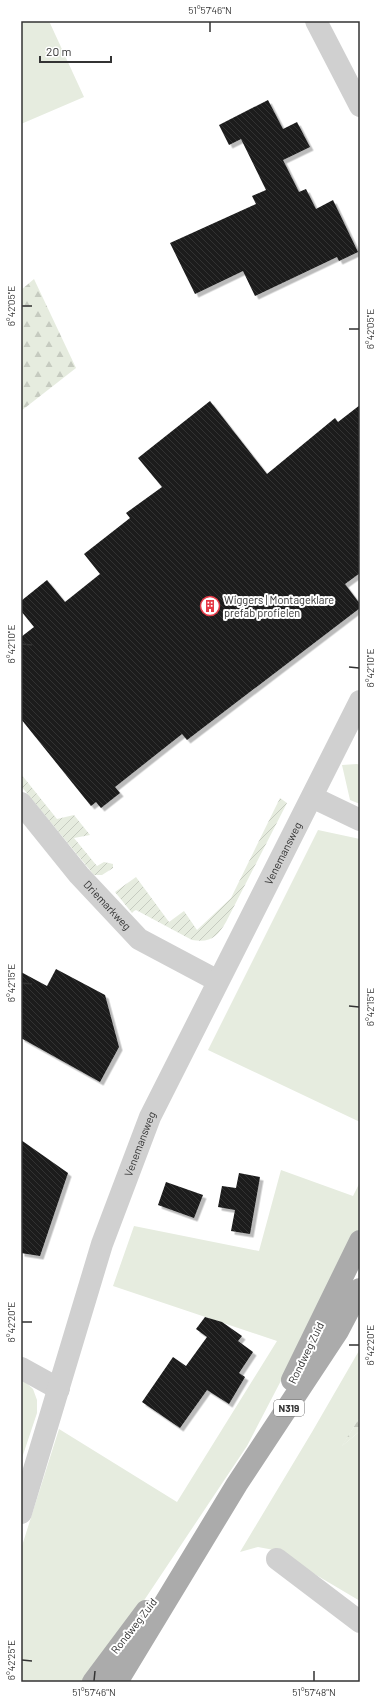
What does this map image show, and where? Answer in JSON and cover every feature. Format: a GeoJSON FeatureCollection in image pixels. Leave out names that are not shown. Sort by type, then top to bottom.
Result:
{"type":"FeatureCollection","features":[{"type":"Feature","properties":{"kind":"main road","name":"Rondweg Zuid"},"geometry":{"type":"LineString","coordinates":[[237,1484],[280,1406],[360,1241]]}},
{"type":"Feature","properties":{"kind":"main road","name":"Rondweg Zuid"},"geometry":{"type":"LineString","coordinates":[[117,1682],[237,1484],[338,1331],[360,1289]]}},
{"type":"Feature","properties":{"kind":"main road","name":"Rondweg Zuid"},"geometry":{"type":"LineString","coordinates":[[93,1682],[206,1534]]}},
{"type":"Feature","properties":{"kind":"street"},"geometry":{"type":"LineString","coordinates":[[316,21],[360,106]]}},
{"type":"Feature","properties":{"kind":"street","name":"Venemansweg"},"geometry":{"type":"LineString","coordinates":[[21,1513],[102,1244],[150,1117],[360,702]]}},
{"type":"Feature","properties":{"kind":"street"},"geometry":{"type":"LineString","coordinates":[[312,797],[360,820]]}},
{"type":"Feature","properties":{"kind":"street","name":"Driemarkweg"},"geometry":{"type":"LineString","coordinates":[[21,802],[79,875],[140,939],[218,981]]}},
{"type":"Feature","properties":{"kind":"street"},"geometry":{"type":"LineString","coordinates":[[21,1368],[59,1389]]}},
{"type":"Feature","properties":{"kind":"street"},"geometry":{"type":"LineString","coordinates":[[277,1559],[360,1622]]}},
{"type":"Feature","properties":{"kind":"green space"},"geometry":{"type":"Polygon","coordinates":[[[21,21],[49,21],[84,97],[21,124],[21,21]]]}},
{"type":"Feature","properties":{"kind":"green space"},"geometry":{"type":"Polygon","coordinates":[[[34,279],[76,368],[21,411],[21,290],[34,279]]]}},
{"type":"Feature","properties":{"kind":"green space"},"geometry":{"type":"Polygon","coordinates":[[[342,765],[360,765],[360,804],[350,800],[342,765]]]}},
{"type":"Feature","properties":{"kind":"green space"},"geometry":{"type":"Polygon","coordinates":[[[21,774],[57,819],[74,815],[90,835],[74,838],[97,866],[104,862],[113,864],[113,868],[102,875],[94,875],[21,786],[21,774]]]}},
{"type":"Feature","properties":{"kind":"green space"},"geometry":{"type":"Polygon","coordinates":[[[280,798],[287,803],[226,922],[220,932],[213,938],[204,941],[192,940],[136,910],[132,913],[115,892],[136,877],[169,922],[184,911],[197,930],[231,898],[280,798]]]}},
{"type":"Feature","properties":{"kind":"green space"},"geometry":{"type":"Polygon","coordinates":[[[318,830],[360,839],[360,1122],[208,1050],[318,830]]]}},
{"type":"Feature","properties":{"kind":"green space"},"geometry":{"type":"Polygon","coordinates":[[[281,1170],[353,1196],[360,1182],[360,1229],[247,1446],[88,1682],[21,1682],[21,1549],[59,1429],[177,1502],[277,1341],[113,1286],[134,1226],[259,1251],[281,1170]]]}},
{"type":"Feature","properties":{"kind":"green space"},"geometry":{"type":"Polygon","coordinates":[[[360,1349],[360,1417],[342,1446],[360,1431],[360,1601],[274,1550],[258,1547],[240,1552],[360,1349]]]}},
{"type":"Feature","properties":{"kind":"green space"},"geometry":{"type":"Polygon","coordinates":[[[21,1378],[33,1389],[37,1400],[37,1413],[22,1458],[21,1378]]]}},
{"type":"Feature","properties":{"kind":"green space"},"geometry":{"type":"Polygon","coordinates":[[[360,1417],[360,1431],[341,1447],[360,1417]]]}},
{"type":"Feature","properties":{"kind":"building"},"geometry":{"type":"Polygon","coordinates":[[[268,100],[283,129],[297,122],[310,147],[283,160],[299,192],[306,189],[316,209],[333,200],[358,252],[339,261],[337,257],[255,296],[243,271],[195,294],[170,243],[256,204],[252,196],[266,190],[241,139],[229,145],[219,125],[268,100]]]}},
{"type":"Feature","properties":{"kind":"building","name":"Wiggers | Montageklare prefab profielen"},"geometry":{"type":"Polygon","coordinates":[[[210,401],[267,474],[335,418],[338,422],[360,405],[360,573],[345,584],[360,604],[360,608],[187,740],[182,734],[115,787],[120,793],[101,808],[96,802],[91,806],[21,719],[21,637],[34,627],[21,611],[21,601],[47,580],[65,602],[100,574],[84,554],[130,518],[126,513],[162,487],[138,458],[210,401]]]}},
{"type":"Feature","properties":{"kind":"building"},"geometry":{"type":"Polygon","coordinates":[[[56,969],[105,995],[119,1047],[100,1082],[21,1038],[21,972],[47,986],[56,969]]]}},
{"type":"Feature","properties":{"kind":"building"},"geometry":{"type":"Polygon","coordinates":[[[21,1140],[68,1173],[40,1256],[21,1253],[21,1140]]]}},
{"type":"Feature","properties":{"kind":"building"},"geometry":{"type":"Polygon","coordinates":[[[239,1173],[260,1177],[250,1234],[231,1231],[235,1210],[218,1207],[222,1186],[236,1188],[239,1173]]]}},
{"type":"Feature","properties":{"kind":"building"},"geometry":{"type":"Polygon","coordinates":[[[166,1182],[203,1195],[194,1218],[158,1205],[166,1182]]]}},
{"type":"Feature","properties":{"kind":"building"},"geometry":{"type":"Polygon","coordinates":[[[205,1317],[222,1322],[242,1336],[238,1341],[253,1352],[239,1373],[245,1377],[229,1404],[207,1390],[180,1428],[142,1402],[173,1357],[186,1366],[207,1337],[196,1329],[205,1317]]]}},
{"type":"Feature","properties":{"kind":"place","name":"Wiggers | Montageklare prefab profielen"},"geometry":{"type":"Point","coordinates":[210,606]}}]}
